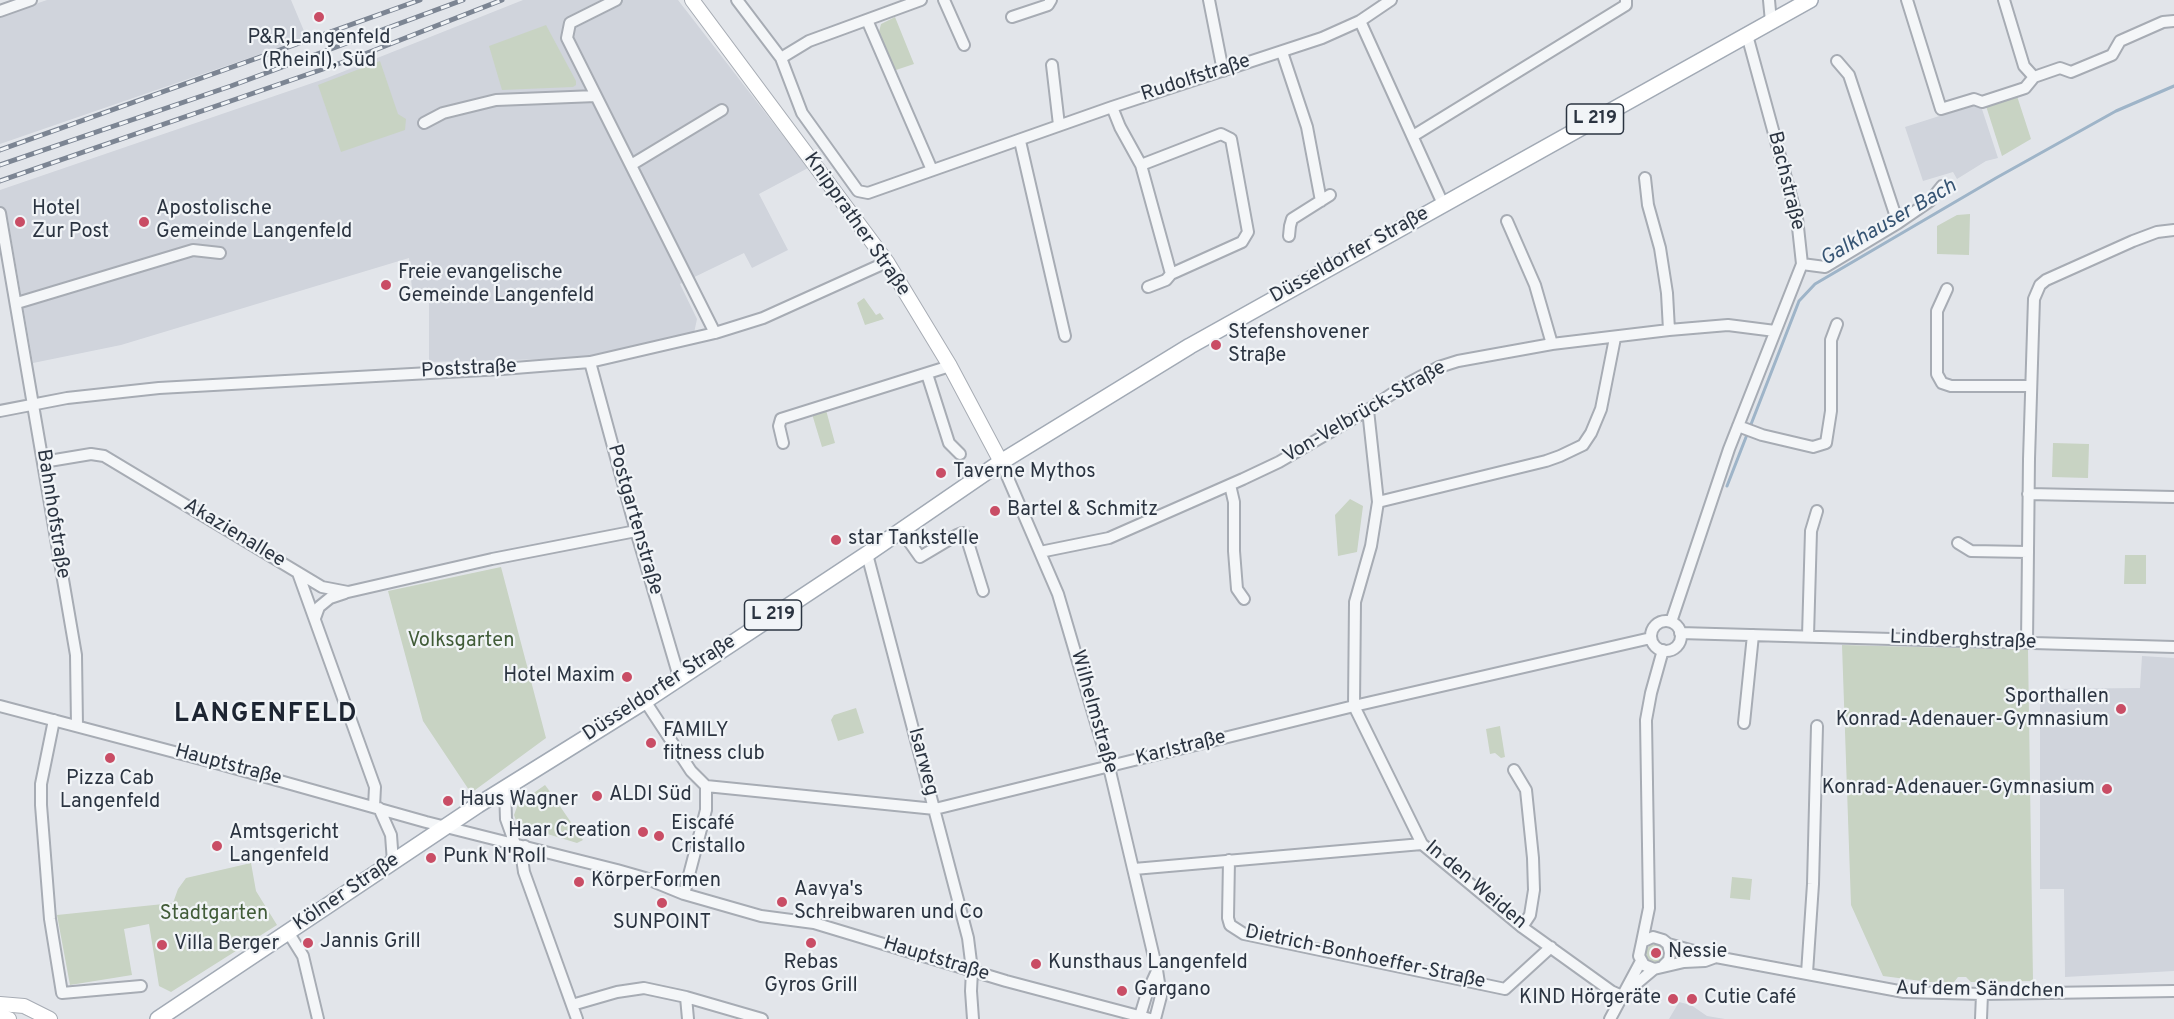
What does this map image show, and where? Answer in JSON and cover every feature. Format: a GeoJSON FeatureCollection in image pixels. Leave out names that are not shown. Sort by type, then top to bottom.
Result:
{"type":"FeatureCollection","features":[{"type":"Feature","properties":{"kind":"main road","name":"Knipprather Straße"},"geometry":{"type":"LineString","coordinates":[[692,0],[887,262],[950,366],[1001,462]]}},
{"type":"Feature","properties":{"kind":"main road","name":"Düsseldorfer Straße"},"geometry":{"type":"LineString","coordinates":[[447,826],[645,701],[1001,462],[1190,346],[1810,0]]}},
{"type":"Feature","properties":{"kind":"main road","name":"Kölner Straße"},"geometry":{"type":"LineString","coordinates":[[158,1019],[447,826]]}},
{"type":"Feature","properties":{"kind":"main road"},"geometry":{"type":"LineString","coordinates":[[0,1004],[24,1006],[50,1019]]}},
{"type":"Feature","properties":{"kind":"main road"},"geometry":{"type":"LineString","coordinates":[[0,1017],[9,1019]]}},
{"type":"Feature","properties":{"kind":"street"},"geometry":{"type":"LineString","coordinates":[[0,11],[31,0]]}},
{"type":"Feature","properties":{"kind":"street"},"geometry":{"type":"LineString","coordinates":[[616,0],[570,23],[566,32],[569,43],[715,333]]}},
{"type":"Feature","properties":{"kind":"street","name":"Rudolfstraße"},"geometry":{"type":"LineString","coordinates":[[737,0],[781,58],[802,113],[858,191],[868,193],[1020,141],[1059,125],[1336,33],[1360,21],[1391,0]]}},
{"type":"Feature","properties":{"kind":"street"},"geometry":{"type":"LineString","coordinates":[[781,58],[809,41],[921,0]]}},
{"type":"Feature","properties":{"kind":"street"},"geometry":{"type":"LineString","coordinates":[[944,0],[964,45]]}},
{"type":"Feature","properties":{"kind":"street"},"geometry":{"type":"LineString","coordinates":[[1012,17],[1048,5],[1051,0]]}},
{"type":"Feature","properties":{"kind":"street"},"geometry":{"type":"LineString","coordinates":[[1209,0],[1223,71]]}},
{"type":"Feature","properties":{"kind":"street"},"geometry":{"type":"LineString","coordinates":[[1413,136],[1626,5],[1626,0]]}},
{"type":"Feature","properties":{"kind":"street"},"geometry":{"type":"LineString","coordinates":[[1769,0],[1771,22]]}},
{"type":"Feature","properties":{"kind":"street"},"geometry":{"type":"LineString","coordinates":[[1907,0],[1941,109],[1974,99],[1982,102],[2025,88],[2034,77],[2060,68],[2071,72],[2112,56],[2120,41],[2163,22],[2174,21]]}},
{"type":"Feature","properties":{"kind":"street"},"geometry":{"type":"LineString","coordinates":[[2004,0],[2025,66],[2034,77]]}},
{"type":"Feature","properties":{"kind":"street"},"geometry":{"type":"LineString","coordinates":[[867,20],[932,170]]}},
{"type":"Feature","properties":{"kind":"street"},"geometry":{"type":"LineString","coordinates":[[1360,21],[1443,204]]}},
{"type":"Feature","properties":{"kind":"street","name":"Bachstraße"},"geometry":{"type":"LineString","coordinates":[[1671,622],[1738,426],[1802,264],[1797,218],[1747,35]]}},
{"type":"Feature","properties":{"kind":"street"},"geometry":{"type":"LineString","coordinates":[[1282,52],[1306,127],[1325,198],[1292,219],[1289,236]]}},
{"type":"Feature","properties":{"kind":"street"},"geometry":{"type":"LineString","coordinates":[[1838,61],[1849,75],[1898,223]]}},
{"type":"Feature","properties":{"kind":"street"},"geometry":{"type":"LineString","coordinates":[[1052,65],[1059,125]]}},
{"type":"Feature","properties":{"kind":"street"},"geometry":{"type":"LineString","coordinates":[[424,123],[443,113],[495,100],[596,96]]}},
{"type":"Feature","properties":{"kind":"street"},"geometry":{"type":"LineString","coordinates":[[1112,107],[1141,165],[1171,274]]}},
{"type":"Feature","properties":{"kind":"street"},"geometry":{"type":"LineString","coordinates":[[631,165],[722,110]]}},
{"type":"Feature","properties":{"kind":"street"},"geometry":{"type":"LineString","coordinates":[[1141,165],[1221,134],[1231,139],[1248,232],[1242,242],[1148,287]]}},
{"type":"Feature","properties":{"kind":"street"},"geometry":{"type":"LineString","coordinates":[[1020,141],[1065,336]]}},
{"type":"Feature","properties":{"kind":"street"},"geometry":{"type":"LineString","coordinates":[[1645,178],[1648,206],[1660,248],[1667,293],[1669,330]]}},
{"type":"Feature","properties":{"kind":"street"},"geometry":{"type":"LineString","coordinates":[[1802,264],[1825,267],[1930,201],[1942,186]]}},
{"type":"Feature","properties":{"kind":"street","name":"Bahnhofstraße"},"geometry":{"type":"LineString","coordinates":[[1,220],[76,655],[77,726]]}},
{"type":"Feature","properties":{"kind":"street"},"geometry":{"type":"LineString","coordinates":[[1507,221],[1535,285],[1551,344]]}},
{"type":"Feature","properties":{"kind":"street"},"geometry":{"type":"LineString","coordinates":[[2027,643],[2028,494],[2034,299],[2040,285],[2046,280],[2133,241],[2157,232],[2174,230]]}},
{"type":"Feature","properties":{"kind":"street"},"geometry":{"type":"LineString","coordinates":[[17,303],[193,250],[220,253]]}},
{"type":"Feature","properties":{"kind":"street","name":"Poststraße"},"geometry":{"type":"LineString","coordinates":[[0,411],[34,404],[159,388],[590,362],[715,333],[763,318],[887,262]]}},
{"type":"Feature","properties":{"kind":"street"},"geometry":{"type":"LineString","coordinates":[[1947,289],[1937,311],[1937,374],[1942,383],[1951,386],[2031,386]]}},
{"type":"Feature","properties":{"kind":"street"},"geometry":{"type":"LineString","coordinates":[[1738,426],[1762,435],[1813,447],[1826,443],[1831,411],[1831,340],[1837,324]]}},
{"type":"Feature","properties":{"kind":"street","name":"Von-Velbrück-Straße"},"geometry":{"type":"LineString","coordinates":[[1040,552],[1109,537],[1230,485],[1279,462],[1368,410],[1405,385],[1439,367],[1461,360],[1551,344],[1669,330],[1728,325],[1775,331]]}},
{"type":"Feature","properties":{"kind":"street"},"geometry":{"type":"LineString","coordinates":[[1378,502],[1546,460],[1582,445],[1591,433],[1601,409],[1616,338]]}},
{"type":"Feature","properties":{"kind":"street","name":"Postgartenstraße"},"geometry":{"type":"LineString","coordinates":[[590,362],[636,531],[680,677]]}},
{"type":"Feature","properties":{"kind":"street"},"geometry":{"type":"LineString","coordinates":[[783,443],[779,426],[781,419],[950,366]]}},
{"type":"Feature","properties":{"kind":"street"},"geometry":{"type":"LineString","coordinates":[[927,374],[949,443],[960,454]]}},
{"type":"Feature","properties":{"kind":"street"},"geometry":{"type":"LineString","coordinates":[[1354,706],[1355,602],[1371,546],[1378,502],[1368,410]]}},
{"type":"Feature","properties":{"kind":"street","name":"Akazienallee"},"geometry":{"type":"LineString","coordinates":[[43,462],[91,454],[104,456],[298,573],[375,787],[376,808]]}},
{"type":"Feature","properties":{"kind":"street","name":"Wilhelmstraße"},"geometry":{"type":"LineString","coordinates":[[1001,462],[1058,594],[1109,767],[1157,970],[1161,996],[1155,1019]]}},
{"type":"Feature","properties":{"kind":"street"},"geometry":{"type":"LineString","coordinates":[[1230,485],[1234,502],[1237,589],[1244,599]]}},
{"type":"Feature","properties":{"kind":"street"},"geometry":{"type":"LineString","coordinates":[[2028,494],[2174,497]]}},
{"type":"Feature","properties":{"kind":"street"},"geometry":{"type":"LineString","coordinates":[[1808,636],[1811,531],[1817,511]]}},
{"type":"Feature","properties":{"kind":"street"},"geometry":{"type":"LineString","coordinates":[[901,530],[920,557],[957,534],[962,533],[966,536],[982,591]]}},
{"type":"Feature","properties":{"kind":"street"},"geometry":{"type":"LineString","coordinates":[[315,618],[319,607],[330,598],[348,592],[492,559],[636,531]]}},
{"type":"Feature","properties":{"kind":"street"},"geometry":{"type":"LineString","coordinates":[[1958,543],[1971,551],[2028,552]]}},
{"type":"Feature","properties":{"kind":"street","name":"Isarweg"},"geometry":{"type":"LineString","coordinates":[[867,554],[968,938],[974,1019]]}},
{"type":"Feature","properties":{"kind":"street"},"geometry":{"type":"LineString","coordinates":[[298,573],[322,587],[348,592]]}},
{"type":"Feature","properties":{"kind":"street"},"geometry":{"type":"LineString","coordinates":[[1660,622],[1671,622],[1680,633],[1678,644],[1674,648],[1663,651],[1654,644],[1651,638],[1653,629],[1660,622]]}},
{"type":"Feature","properties":{"kind":"street","name":"Lindberghstraße"},"geometry":{"type":"LineString","coordinates":[[1680,633],[2174,646]]}},
{"type":"Feature","properties":{"kind":"street"},"geometry":{"type":"LineString","coordinates":[[1744,723],[1753,635]]}},
{"type":"Feature","properties":{"kind":"street","name":"Karlstraße"},"geometry":{"type":"LineString","coordinates":[[706,786],[935,809],[1354,706],[1651,638]]}},
{"type":"Feature","properties":{"kind":"street"},"geometry":{"type":"LineString","coordinates":[[1659,967],[1648,967],[1641,961],[1639,951],[1649,908],[1646,720],[1663,651]]}},
{"type":"Feature","properties":{"kind":"street"},"geometry":{"type":"LineString","coordinates":[[645,701],[691,771],[706,786],[706,810],[684,894]]}},
{"type":"Feature","properties":{"kind":"street","name":"Hauptstraße"},"geometry":{"type":"LineString","coordinates":[[0,706],[376,808],[638,875],[684,894],[761,916],[813,923],[1145,1018]]}},
{"type":"Feature","properties":{"kind":"street","name":"In den Weiden"},"geometry":{"type":"LineString","coordinates":[[1354,706],[1422,844],[1522,927],[1611,991],[1622,996]]}},
{"type":"Feature","properties":{"kind":"street"},"geometry":{"type":"LineString","coordinates":[[54,720],[41,784],[41,805],[50,919],[62,993],[141,986]]}},
{"type":"Feature","properties":{"kind":"street"},"geometry":{"type":"LineString","coordinates":[[1806,973],[1813,884],[1817,726]]}},
{"type":"Feature","properties":{"kind":"street"},"geometry":{"type":"LineString","coordinates":[[1514,770],[1526,790],[1533,858],[1534,890],[1530,915],[1522,927]]}},
{"type":"Feature","properties":{"kind":"street"},"geometry":{"type":"LineString","coordinates":[[505,788],[507,819],[520,845],[524,872],[577,1019]]}},
{"type":"Feature","properties":{"kind":"street"},"geometry":{"type":"LineString","coordinates":[[376,808],[391,835],[393,862]]}},
{"type":"Feature","properties":{"kind":"street"},"geometry":{"type":"LineString","coordinates":[[1134,869],[1422,844]]}},
{"type":"Feature","properties":{"kind":"street","name":"Dietrich-Bonhoeffer-Straße"},"geometry":{"type":"LineString","coordinates":[[1229,860],[1228,918],[1230,925],[1244,934],[1505,989],[1551,947]]}},
{"type":"Feature","properties":{"kind":"street"},"geometry":{"type":"LineString","coordinates":[[1622,996],[1659,967],[1670,953],[1654,924],[1649,908]]}},
{"type":"Feature","properties":{"kind":"street"},"geometry":{"type":"LineString","coordinates":[[288,932],[303,956],[318,1019]]}},
{"type":"Feature","properties":{"kind":"street"},"geometry":{"type":"LineString","coordinates":[[1642,942],[1653,937],[1665,942]]}},
{"type":"Feature","properties":{"kind":"street","name":"Auf dem Sändchen"},"geometry":{"type":"LineString","coordinates":[[1665,942],[1716,957],[1884,990],[1982,994],[2174,991]]}},
{"type":"Feature","properties":{"kind":"street","name":"Auf dem Sändchen"},"geometry":{"type":"LineString","coordinates":[[1659,967],[1705,961],[1716,957]]}},
{"type":"Feature","properties":{"kind":"street"},"geometry":{"type":"LineString","coordinates":[[1610,1019],[1641,961]]}},
{"type":"Feature","properties":{"kind":"street"},"geometry":{"type":"LineString","coordinates":[[1145,1018],[1147,993],[1157,970]]}},
{"type":"Feature","properties":{"kind":"street"},"geometry":{"type":"LineString","coordinates":[[572,1005],[617,992],[644,988],[686,997],[744,1016],[762,1019]]}},
{"type":"Feature","properties":{"kind":"street"},"geometry":{"type":"LineString","coordinates":[[1981,1019],[1982,994]]}},
{"type":"Feature","properties":{"kind":"street"},"geometry":{"type":"LineString","coordinates":[[686,997],[688,1019]]}},
{"type":"Feature","properties":{"kind":"shaded area"},"geometry":{"type":"Polygon","coordinates":[[[47,0],[291,0],[307,38],[0,144],[0,16],[47,0]]]}},
{"type":"Feature","properties":{"kind":"shaded area"},"geometry":{"type":"Polygon","coordinates":[[[523,0],[678,0],[808,168],[759,194],[788,250],[752,268],[744,253],[680,284],[697,319],[694,333],[590,358],[429,362],[429,299],[413,300],[409,258],[121,345],[33,363],[8,219],[0,221],[0,190],[327,78],[523,0]]]}},
{"type":"Feature","properties":{"kind":"shaded area"},"geometry":{"type":"Polygon","coordinates":[[[1980,103],[1998,158],[1986,161],[1957,179],[1953,172],[1923,181],[1905,127],[1980,103]]]}},
{"type":"Feature","properties":{"kind":"shaded area","name":"Konrad-Adenauer-Gymnasium"},"geometry":{"type":"Polygon","coordinates":[[[2142,656],[2174,658],[2174,971],[2065,977],[2064,889],[2040,889],[2040,689],[2140,688],[2142,656]]]}},
{"type":"Feature","properties":{"kind":"shaded area"},"geometry":{"type":"Polygon","coordinates":[[[1679,1002],[1691,1005],[1707,1016],[1725,1019],[1669,1019],[1679,1002]]]}},
{"type":"Feature","properties":{"kind":"green space"},"geometry":{"type":"Polygon","coordinates":[[[895,17],[914,64],[893,71],[879,32],[881,24],[895,17]]]}},
{"type":"Feature","properties":{"kind":"green space"},"geometry":{"type":"Polygon","coordinates":[[[546,25],[576,85],[502,90],[489,46],[546,25]]]}},
{"type":"Feature","properties":{"kind":"green space"},"geometry":{"type":"Polygon","coordinates":[[[380,61],[398,114],[406,119],[405,130],[341,152],[318,85],[380,61]]]}},
{"type":"Feature","properties":{"kind":"green space"},"geometry":{"type":"Polygon","coordinates":[[[2017,96],[2031,139],[2002,156],[1986,106],[2017,96]]]}},
{"type":"Feature","properties":{"kind":"green space"},"geometry":{"type":"Polygon","coordinates":[[[1970,214],[1969,255],[1937,254],[1937,226],[1957,215],[1970,214]]]}},
{"type":"Feature","properties":{"kind":"green space"},"geometry":{"type":"Polygon","coordinates":[[[864,298],[876,315],[880,313],[884,319],[865,325],[857,303],[864,298]]]}},
{"type":"Feature","properties":{"kind":"green space"},"geometry":{"type":"Polygon","coordinates":[[[826,410],[835,443],[822,447],[812,414],[826,410]]]}},
{"type":"Feature","properties":{"kind":"green space"},"geometry":{"type":"Polygon","coordinates":[[[2053,443],[2089,444],[2088,478],[2052,477],[2053,443]]]}},
{"type":"Feature","properties":{"kind":"green space"},"geometry":{"type":"Polygon","coordinates":[[[1350,499],[1363,506],[1357,552],[1338,556],[1335,515],[1350,499]]]}},
{"type":"Feature","properties":{"kind":"green space"},"geometry":{"type":"Polygon","coordinates":[[[2125,555],[2146,555],[2146,584],[2124,584],[2125,555]]]}},
{"type":"Feature","properties":{"kind":"green space","name":"Volksgarten"},"geometry":{"type":"Polygon","coordinates":[[[501,567],[546,738],[471,793],[423,721],[388,591],[501,567]]]}},
{"type":"Feature","properties":{"kind":"green space"},"geometry":{"type":"Polygon","coordinates":[[[1842,645],[2028,650],[2033,981],[1971,982],[1966,977],[1958,977],[1954,982],[1929,982],[1883,976],[1851,905],[1842,645]]]}},
{"type":"Feature","properties":{"kind":"green space"},"geometry":{"type":"Polygon","coordinates":[[[856,708],[864,733],[838,741],[831,720],[834,715],[856,708]]]}},
{"type":"Feature","properties":{"kind":"green space"},"geometry":{"type":"Polygon","coordinates":[[[1500,726],[1505,757],[1501,758],[1495,753],[1490,754],[1486,729],[1500,726]]]}},
{"type":"Feature","properties":{"kind":"green space"},"geometry":{"type":"Polygon","coordinates":[[[545,785],[583,840],[577,843],[517,823],[514,815],[518,804],[545,785]]]}},
{"type":"Feature","properties":{"kind":"green space","name":"Stadtgarten"},"geometry":{"type":"Polygon","coordinates":[[[251,863],[256,891],[277,925],[171,992],[159,986],[149,924],[124,929],[132,975],[70,985],[57,915],[173,903],[178,889],[186,878],[251,863]]]}},
{"type":"Feature","properties":{"kind":"green space"},"geometry":{"type":"Polygon","coordinates":[[[1732,877],[1752,879],[1750,900],[1730,898],[1732,877]]]}},
{"type":"Feature","properties":{"kind":"green space"},"geometry":{"type":"Polygon","coordinates":[[[1655,944],[1661,947],[1664,953],[1661,959],[1655,962],[1649,959],[1646,953],[1649,947],[1655,944]]]}},
{"type":"Feature","properties":{"kind":"waterway","name":"Galkhauser Bach"},"geometry":{"type":"LineString","coordinates":[[1727,486],[1799,301],[1815,284],[2116,111],[2174,86]]}},
{"type":"Feature","properties":{"kind":"railway"},"geometry":{"type":"LineString","coordinates":[[0,150],[420,0]]}},
{"type":"Feature","properties":{"kind":"railway"},"geometry":{"type":"LineString","coordinates":[[0,165],[231,86],[463,0]]}},
{"type":"Feature","properties":{"kind":"railway"},"geometry":{"type":"LineString","coordinates":[[0,181],[352,59],[502,0]]}},
{"type":"Feature","properties":{"kind":"place","name":"P&R,Langenfeld (Rheinl), Süd"},"geometry":{"type":"Point","coordinates":[319,17]}},
{"type":"Feature","properties":{"kind":"place","name":"Hotel Zur Post"},"geometry":{"type":"Point","coordinates":[20,222]}},
{"type":"Feature","properties":{"kind":"place","name":"Apostolische Gemeinde Langenfeld"},"geometry":{"type":"Point","coordinates":[144,222]}},
{"type":"Feature","properties":{"kind":"place","name":"Freie evangelische Gemeinde Langenfeld"},"geometry":{"type":"Point","coordinates":[386,285]}},
{"type":"Feature","properties":{"kind":"place","name":"Stefenshovener Straße"},"geometry":{"type":"Point","coordinates":[1216,345]}},
{"type":"Feature","properties":{"kind":"place","name":"Taverne Mythos"},"geometry":{"type":"Point","coordinates":[941,473]}},
{"type":"Feature","properties":{"kind":"place","name":"Bartel & Schmitz"},"geometry":{"type":"Point","coordinates":[995,511]}},
{"type":"Feature","properties":{"kind":"place","name":"star Tankstelle"},"geometry":{"type":"Point","coordinates":[836,540]}},
{"type":"Feature","properties":{"kind":"place","name":"Hotel Maxim"},"geometry":{"type":"Point","coordinates":[627,677]}},
{"type":"Feature","properties":{"kind":"place","name":"Sporthallen Konrad-Adenauer-Gymnasium"},"geometry":{"type":"Point","coordinates":[2121,709]}},
{"type":"Feature","properties":{"kind":"place","name":"FAMILY fitness club"},"geometry":{"type":"Point","coordinates":[651,743]}},
{"type":"Feature","properties":{"kind":"place","name":"Pizza Cab Langenfeld"},"geometry":{"type":"Point","coordinates":[110,758]}},
{"type":"Feature","properties":{"kind":"place","name":"Konrad-Adenauer-Gymnasium"},"geometry":{"type":"Point","coordinates":[2107,789]}},
{"type":"Feature","properties":{"kind":"place","name":"ALDI Süd"},"geometry":{"type":"Point","coordinates":[597,796]}},
{"type":"Feature","properties":{"kind":"place","name":"Haus Wagner"},"geometry":{"type":"Point","coordinates":[448,801]}},
{"type":"Feature","properties":{"kind":"place","name":"Haar Creation"},"geometry":{"type":"Point","coordinates":[643,832]}},
{"type":"Feature","properties":{"kind":"place","name":"Eiscafé Cristallo"},"geometry":{"type":"Point","coordinates":[659,836]}},
{"type":"Feature","properties":{"kind":"place","name":"Amtsgericht Langenfeld"},"geometry":{"type":"Point","coordinates":[217,846]}},
{"type":"Feature","properties":{"kind":"place","name":"Punk N'Roll"},"geometry":{"type":"Point","coordinates":[431,858]}},
{"type":"Feature","properties":{"kind":"place","name":"KörperFormen"},"geometry":{"type":"Point","coordinates":[579,882]}},
{"type":"Feature","properties":{"kind":"place","name":"Aavya's Schreibwaren und Co"},"geometry":{"type":"Point","coordinates":[782,902]}},
{"type":"Feature","properties":{"kind":"place","name":"SUNPOINT"},"geometry":{"type":"Point","coordinates":[662,903]}},
{"type":"Feature","properties":{"kind":"place","name":"Jannis Grill"},"geometry":{"type":"Point","coordinates":[308,943]}},
{"type":"Feature","properties":{"kind":"place","name":"Rebas Gyros Grill"},"geometry":{"type":"Point","coordinates":[811,943]}},
{"type":"Feature","properties":{"kind":"place","name":"Villa Berger"},"geometry":{"type":"Point","coordinates":[162,945]}},
{"type":"Feature","properties":{"kind":"place","name":"Nessie"},"geometry":{"type":"Point","coordinates":[1656,953]}},
{"type":"Feature","properties":{"kind":"place","name":"Kunsthaus Langenfeld"},"geometry":{"type":"Point","coordinates":[1036,964]}},
{"type":"Feature","properties":{"kind":"place","name":"Gargano"},"geometry":{"type":"Point","coordinates":[1122,991]}},
{"type":"Feature","properties":{"kind":"place","name":"KIND Hörgeräte"},"geometry":{"type":"Point","coordinates":[1673,999]}},
{"type":"Feature","properties":{"kind":"place","name":"Cutie Café"},"geometry":{"type":"Point","coordinates":[1692,999]}},
{"type":"Feature","properties":{"kind":"district","name":"LANGENFELD"},"geometry":{"type":"Point","coordinates":[266,716]}}]}
